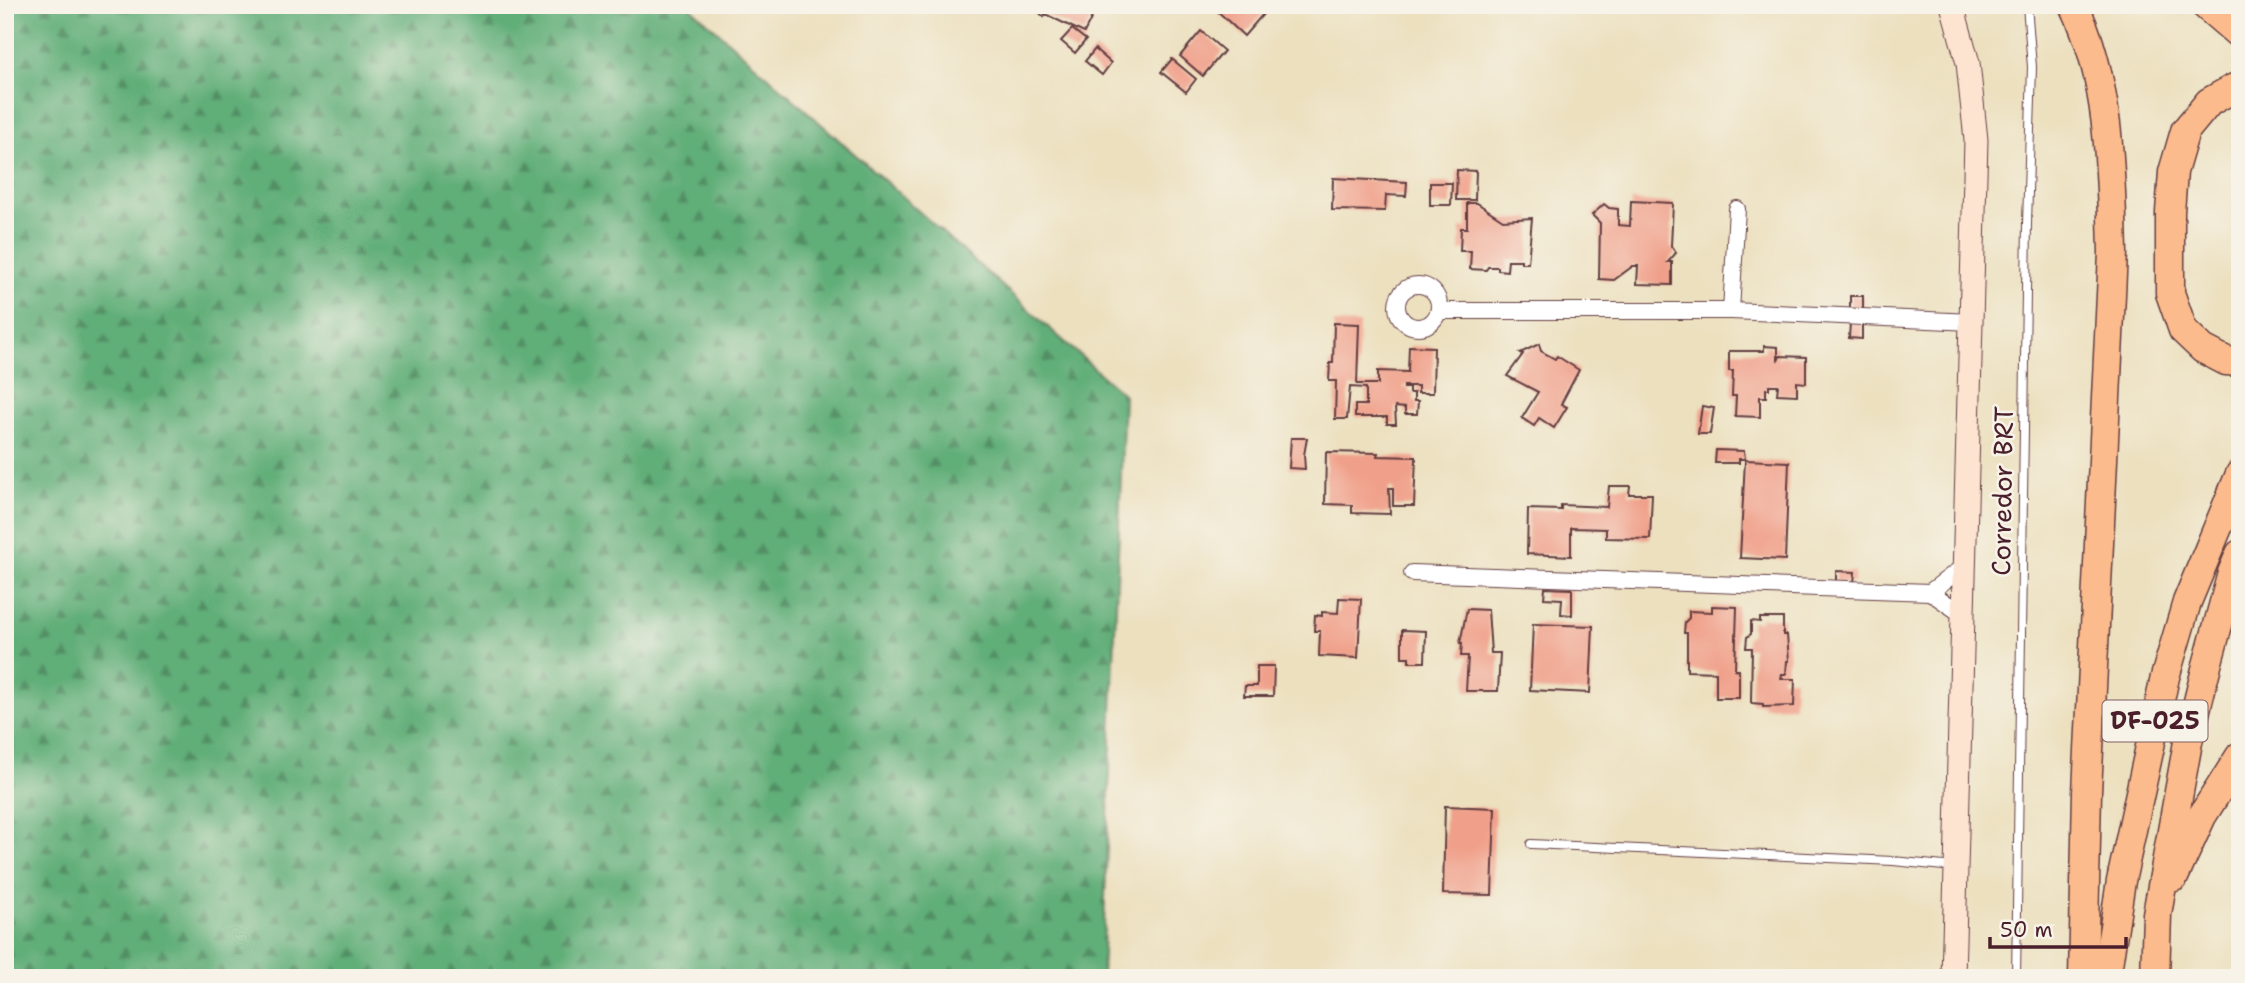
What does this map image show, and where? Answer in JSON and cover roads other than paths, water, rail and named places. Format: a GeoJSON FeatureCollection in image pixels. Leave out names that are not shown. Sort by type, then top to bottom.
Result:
{"type":"FeatureCollection","features":[{"type":"Feature","properties":{"kind":"highway"},"geometry":{"type":"LineString","coordinates":[[2074,5],[2084,26],[2104,107],[2111,182],[2113,253],[2088,778],[2083,978]]}},
{"type":"Feature","properties":{"kind":"highway"},"geometry":{"type":"LineString","coordinates":[[2205,5],[2240,35]]}},
{"type":"Feature","properties":{"kind":"highway"},"geometry":{"type":"LineString","coordinates":[[2240,88],[2234,88],[2209,102],[2185,131],[2172,172],[2169,212],[2170,293],[2183,330],[2203,349],[2226,361],[2240,362]]}},
{"type":"Feature","properties":{"kind":"highway","name":"DF-025"},"geometry":{"type":"LineString","coordinates":[[2106,978],[2124,868],[2165,677],[2187,602],[2240,474]]}},
{"type":"Feature","properties":{"kind":"highway","name":"DF-025"},"geometry":{"type":"LineString","coordinates":[[2155,978],[2157,914],[2188,742],[2232,573],[2240,554]]}},
{"type":"Feature","properties":{"kind":"highway"},"geometry":{"type":"LineString","coordinates":[[2157,914],[2202,816],[2240,756]]}},
{"type":"Feature","properties":{"kind":"main road"},"geometry":{"type":"LineString","coordinates":[[1951,5],[1968,63],[1976,140],[1953,978]]}},
{"type":"Feature","properties":{"kind":"street"},"geometry":{"type":"LineString","coordinates":[[1731,311],[1737,209]]}},
{"type":"Feature","properties":{"kind":"street"},"geometry":{"type":"LineString","coordinates":[[1439,311],[1731,311],[1972,322]]}},
{"type":"Feature","properties":{"kind":"street"},"geometry":{"type":"LineString","coordinates":[[1930,592],[1963,567]]}},
{"type":"Feature","properties":{"kind":"street"},"geometry":{"type":"LineString","coordinates":[[1412,573],[1930,592],[1963,615]]}},
{"type":"Feature","properties":{"kind":"lane","name":"Corredor BRT"},"geometry":{"type":"LineString","coordinates":[[2016,978],[2027,223],[2032,67],[2028,5]]}},
{"type":"Feature","properties":{"kind":"lane"},"geometry":{"type":"LineString","coordinates":[[1531,844],[1893,861],[1956,867]]}}]}
